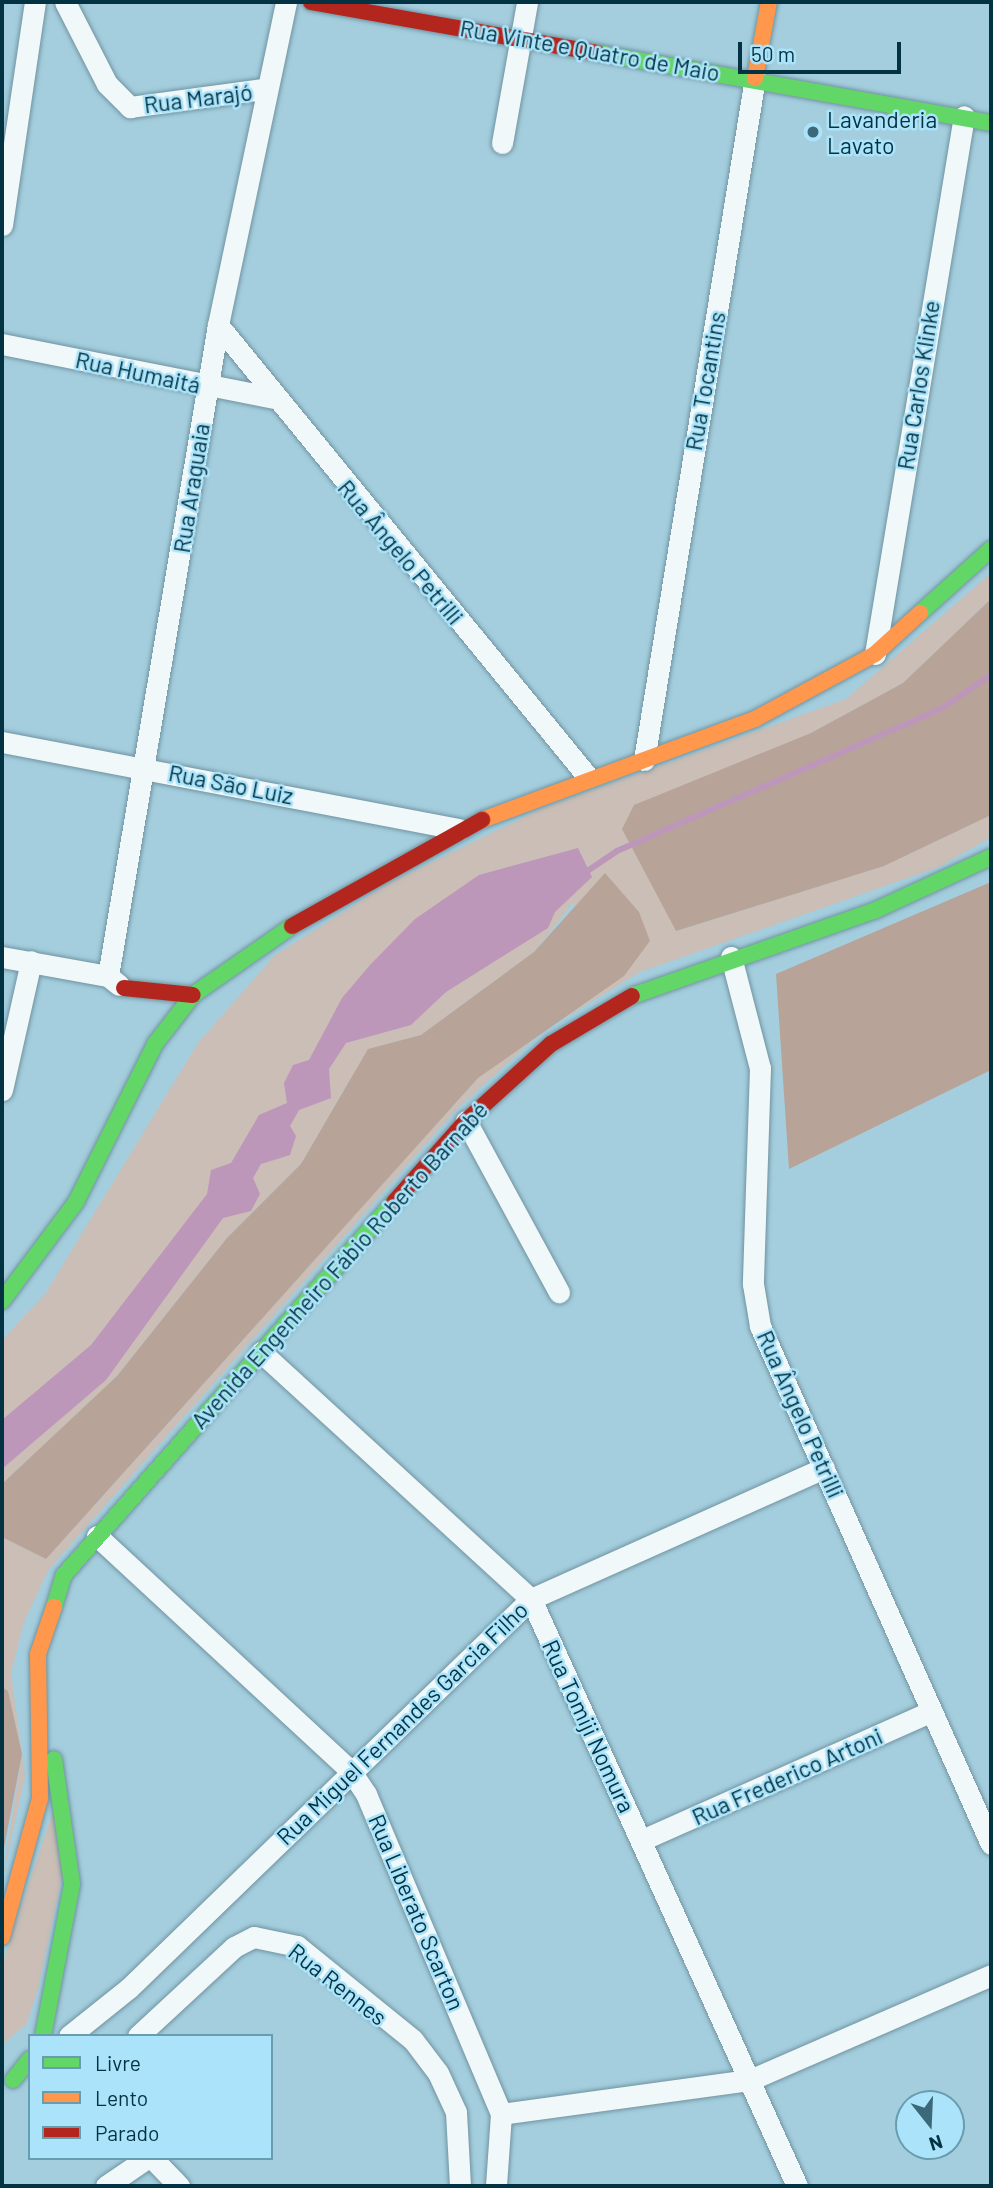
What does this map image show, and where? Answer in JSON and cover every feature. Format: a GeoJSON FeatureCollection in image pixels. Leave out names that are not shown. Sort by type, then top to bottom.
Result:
{"type":"FeatureCollection","features":[{"type":"Feature","properties":{"kind":"main road","name":"Rua Vinte e Quatro de Maio"},"geometry":{"type":"LineString","coordinates":[[311,2],[755,78],[991,123]]}},
{"type":"Feature","properties":{"kind":"main road","name":"Rua Tocantins"},"geometry":{"type":"LineString","coordinates":[[755,78],[769,2]]}},
{"type":"Feature","properties":{"kind":"main road"},"geometry":{"type":"LineString","coordinates":[[964,116],[991,114]]}},
{"type":"Feature","properties":{"kind":"main road"},"geometry":{"type":"LineString","coordinates":[[2,1301],[76,1202],[155,1044],[193,995],[295,924],[459,829],[588,777],[644,760],[755,719],[875,654],[991,549]]}},
{"type":"Feature","properties":{"kind":"main road","name":"Avenida Engenheiro Fábio Roberto Barnabé"},"geometry":{"type":"LineString","coordinates":[[2,1937],[35,1830],[38,1654],[48,1609],[64,1575],[466,1121],[587,1019],[731,957],[876,910],[991,858]]}},
{"type":"Feature","properties":{"kind":"main road"},"geometry":{"type":"LineString","coordinates":[[116,982],[193,995]]}},
{"type":"Feature","properties":{"kind":"main road"},"geometry":{"type":"LineString","coordinates":[[116,982],[135,1007]]}},
{"type":"Feature","properties":{"kind":"main road"},"geometry":{"type":"LineString","coordinates":[[146,1026],[155,1044]]}},
{"type":"Feature","properties":{"kind":"main road"},"geometry":{"type":"LineString","coordinates":[[39,1702],[63,1802],[72,1884],[43,2034]]}},
{"type":"Feature","properties":{"kind":"main road"},"geometry":{"type":"LineString","coordinates":[[7,2083],[28,2061]]}},
{"type":"Feature","properties":{"kind":"street"},"geometry":{"type":"LineString","coordinates":[[2,225],[35,2]]}},
{"type":"Feature","properties":{"kind":"street","name":"Rua Marajó"},"geometry":{"type":"LineString","coordinates":[[65,2],[107,84],[130,107],[264,89]]}},
{"type":"Feature","properties":{"kind":"street","name":"Rua Araguaia"},"geometry":{"type":"LineString","coordinates":[[116,982],[145,766],[218,325],[264,89],[286,2]]}},
{"type":"Feature","properties":{"kind":"street"},"geometry":{"type":"LineString","coordinates":[[502,143],[527,2]]}},
{"type":"Feature","properties":{"kind":"street","name":"Rua Tocantins"},"geometry":{"type":"LineString","coordinates":[[644,760],[755,78]]}},
{"type":"Feature","properties":{"kind":"street","name":"Rua Carlos Klinke"},"geometry":{"type":"LineString","coordinates":[[875,654],[964,116]]}},
{"type":"Feature","properties":{"kind":"street","name":"Rua Ângelo Petrilli"},"geometry":{"type":"LineString","coordinates":[[218,325],[274,398],[588,777]]}},
{"type":"Feature","properties":{"kind":"street","name":"Rua Humaitá"},"geometry":{"type":"LineString","coordinates":[[2,344],[274,398]]}},
{"type":"Feature","properties":{"kind":"street","name":"Rua São Luiz"},"geometry":{"type":"LineString","coordinates":[[2,742],[145,766],[459,829]]}},
{"type":"Feature","properties":{"kind":"street"},"geometry":{"type":"LineString","coordinates":[[2,957],[31,961],[116,982]]}},
{"type":"Feature","properties":{"kind":"street","name":"Rua Ângelo Petrilli"},"geometry":{"type":"LineString","coordinates":[[731,957],[760,1068],[753,1284],[758,1315],[991,1844]]}},
{"type":"Feature","properties":{"kind":"street"},"geometry":{"type":"LineString","coordinates":[[2,1090],[31,961]]}},
{"type":"Feature","properties":{"kind":"street"},"geometry":{"type":"LineString","coordinates":[[466,1121],[559,1292]]}},
{"type":"Feature","properties":{"kind":"street","name":"Rua Tomiji Nomura"},"geometry":{"type":"LineString","coordinates":[[261,1352],[531,1599],[797,2186]]}},
{"type":"Feature","properties":{"kind":"street","name":"Rua Miguel Fernandes Garcia Filho"},"geometry":{"type":"LineString","coordinates":[[72,2034],[129,1988],[350,1770],[531,1599],[824,1468]]}},
{"type":"Feature","properties":{"kind":"street","name":"Rua Liberato Scarton"},"geometry":{"type":"LineString","coordinates":[[97,1536],[350,1770],[501,2113],[496,2186]]}},
{"type":"Feature","properties":{"kind":"street","name":"Rua Frederico Artoni"},"geometry":{"type":"LineString","coordinates":[[642,1840],[932,1712]]}},
{"type":"Feature","properties":{"kind":"street","name":"Rua Rennes"},"geometry":{"type":"LineString","coordinates":[[140,2034],[234,1947],[254,1937],[297,1946],[413,2040],[438,2073],[456,2112],[460,2186]]}},
{"type":"Feature","properties":{"kind":"street"},"geometry":{"type":"LineString","coordinates":[[501,2113],[750,2080],[991,1975]]}},
{"type":"Feature","properties":{"kind":"street"},"geometry":{"type":"LineString","coordinates":[[7,2083],[28,2067]]}},
{"type":"Feature","properties":{"kind":"street"},"geometry":{"type":"LineString","coordinates":[[106,2186],[119,2166],[140,2160]]}},
{"type":"Feature","properties":{"kind":"street"},"geometry":{"type":"LineString","coordinates":[[154,2160],[179,2186]]}},
{"type":"Feature","properties":{"kind":"shaded area"},"geometry":{"type":"Polygon","coordinates":[[[991,573],[991,599],[903,683],[811,733],[677,931],[884,866],[991,815],[991,837],[939,867],[640,972],[542,1032],[457,1109],[49,1569],[24,1622],[11,1674],[22,1754],[8,1691],[2,1687],[2,1537],[46,1559],[478,1078],[593,991],[624,976],[573,903],[534,952],[421,1035],[368,1049],[301,1164],[227,1238],[117,1376],[2,1484],[2,1340],[45,1294],[198,1043],[275,955],[391,882],[543,808],[846,699],[991,573]]]}},
{"type":"Feature","properties":{"kind":"shaded area"},"geometry":{"type":"Polygon","coordinates":[[[991,599],[991,815],[884,866],[676,931],[622,829],[634,805],[811,733],[903,683],[991,599]]]}},
{"type":"Feature","properties":{"kind":"shaded area"},"geometry":{"type":"Polygon","coordinates":[[[578,848],[592,877],[555,912],[548,928],[446,992],[411,1025],[346,1043],[329,1069],[331,1098],[299,1110],[290,1126],[296,1136],[290,1155],[261,1164],[253,1178],[260,1194],[251,1211],[223,1218],[106,1380],[2,1469],[2,1420],[91,1345],[207,1194],[211,1170],[231,1163],[259,1115],[287,1103],[284,1083],[293,1065],[309,1060],[342,998],[370,965],[415,919],[479,875],[578,848]]]}},
{"type":"Feature","properties":{"kind":"shaded area"},"geometry":{"type":"Polygon","coordinates":[[[605,873],[639,912],[650,941],[624,976],[478,1078],[46,1559],[2,1537],[2,1484],[117,1376],[227,1238],[301,1164],[368,1049],[421,1035],[534,952],[605,873]]]}},
{"type":"Feature","properties":{"kind":"shaded area"},"geometry":{"type":"Polygon","coordinates":[[[991,882],[991,1070],[789,1169],[776,974],[991,882]]]}},
{"type":"Feature","properties":{"kind":"shaded area"},"geometry":{"type":"Polygon","coordinates":[[[2,1687],[8,1691],[22,1754],[2,1858],[2,1687]]]}},
{"type":"Feature","properties":{"kind":"shaded area"},"geometry":{"type":"Polygon","coordinates":[[[22,1754],[25,1776],[2,1882],[22,1754]]]}},
{"type":"Feature","properties":{"kind":"shaded area"},"geometry":{"type":"Polygon","coordinates":[[[54,1808],[63,1871],[38,1989],[27,2023],[2,2045],[2,1964],[54,1808]]]}},
{"type":"Feature","properties":{"kind":"waterway"},"geometry":{"type":"LineString","coordinates":[[583,874],[617,851],[941,709],[991,675]]}},
{"type":"Feature","properties":{"kind":"traffic: fast"},"geometry":{"type":"LineString","coordinates":[[598,53],[991,123]]}},
{"type":"Feature","properties":{"kind":"traffic: fast"},"geometry":{"type":"LineString","coordinates":[[920,613],[991,549]]}},
{"type":"Feature","properties":{"kind":"traffic: fast"},"geometry":{"type":"LineString","coordinates":[[632,996],[876,910],[991,857]]}},
{"type":"Feature","properties":{"kind":"traffic: fast"},"geometry":{"type":"LineString","coordinates":[[2,1301],[76,1202],[155,1044],[193,995],[292,926]]}},
{"type":"Feature","properties":{"kind":"traffic: fast"},"geometry":{"type":"LineString","coordinates":[[54,1607],[64,1575],[394,1202]]}},
{"type":"Feature","properties":{"kind":"traffic: fast"},"geometry":{"type":"LineString","coordinates":[[43,2034],[72,1884],[54,1759]]}},
{"type":"Feature","properties":{"kind":"traffic: fast"},"geometry":{"type":"LineString","coordinates":[[13,2080],[28,2061]]}},
{"type":"Feature","properties":{"kind":"traffic: slow"},"geometry":{"type":"LineString","coordinates":[[755,78],[769,2]]}},
{"type":"Feature","properties":{"kind":"traffic: slow"},"geometry":{"type":"LineString","coordinates":[[482,820],[755,719],[875,654],[920,613]]}},
{"type":"Feature","properties":{"kind":"traffic: slow"},"geometry":{"type":"LineString","coordinates":[[2,1937],[40,1798],[38,1654],[54,1607]]}},
{"type":"Feature","properties":{"kind":"traffic: jam"},"geometry":{"type":"LineString","coordinates":[[311,2],[598,53]]}},
{"type":"Feature","properties":{"kind":"traffic: jam"},"geometry":{"type":"LineString","coordinates":[[292,926],[482,820]]}},
{"type":"Feature","properties":{"kind":"traffic: jam"},"geometry":{"type":"LineString","coordinates":[[124,988],[193,995]]}},
{"type":"Feature","properties":{"kind":"traffic: jam"},"geometry":{"type":"LineString","coordinates":[[394,1202],[466,1121],[551,1044],[632,996]]}},
{"type":"Feature","properties":{"kind":"place","name":"Lavanderia Lavato"},"geometry":{"type":"Point","coordinates":[813,132]}}]}
